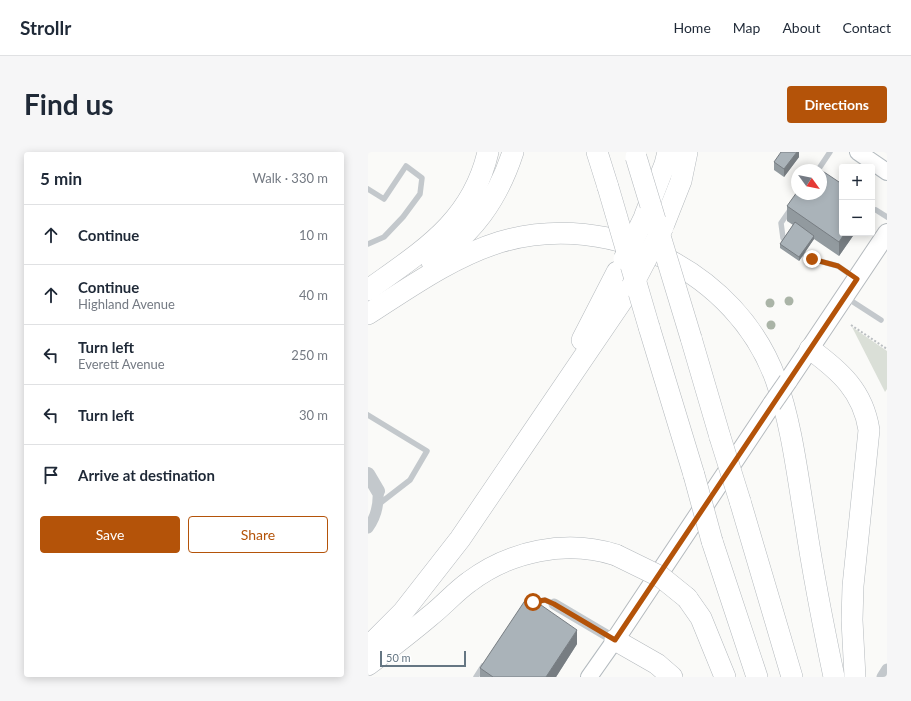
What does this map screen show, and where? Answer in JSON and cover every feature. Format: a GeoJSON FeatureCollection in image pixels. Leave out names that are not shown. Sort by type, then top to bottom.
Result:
{"type":"FeatureCollection","features":[{"type":"Feature","properties":{"kind":"highway"},"geometry":{"type":"LineString","coordinates":[[368,290],[435,240],[450,226],[468,202],[484,169],[488,152]]}},
{"type":"Feature","properties":{"kind":"highway"},"geometry":{"type":"LineString","coordinates":[[368,304],[432,262],[464,236],[480,218],[492,199],[506,171],[513,152]]}},
{"type":"Feature","properties":{"kind":"highway"},"geometry":{"type":"LineString","coordinates":[[597,152],[694,475],[712,541],[757,677]]}},
{"type":"Feature","properties":{"kind":"highway"},"geometry":{"type":"LineString","coordinates":[[625,279],[644,218],[665,164],[668,152]]}},
{"type":"Feature","properties":{"kind":"highway"},"geometry":{"type":"LineString","coordinates":[[635,154],[792,677]]}},
{"type":"Feature","properties":{"kind":"highway"},"geometry":{"type":"LineString","coordinates":[[368,665],[377,646],[436,571],[542,419],[625,279],[664,224],[674,200],[688,155]]}},
{"type":"Feature","properties":{"kind":"highway"},"geometry":{"type":"LineString","coordinates":[[368,314],[438,270],[467,255],[502,242],[544,235],[561,234],[593,236],[633,245],[672,262],[698,276],[738,313],[753,335],[775,378],[792,439],[819,605],[834,677]]}},
{"type":"Feature","properties":{"kind":"highway"},"geometry":{"type":"LineString","coordinates":[[810,349],[836,368],[848,381],[865,409],[869,430],[853,586],[852,620],[855,677]]}},
{"type":"Feature","properties":{"kind":"highway"},"geometry":{"type":"LineString","coordinates":[[377,646],[432,615],[470,581],[505,560],[538,550],[572,548],[590,549],[616,555],[661,577],[687,598],[701,618],[725,677]]}},
{"type":"Feature","properties":{"kind":"highway"},"geometry":{"type":"LineString","coordinates":[[615,640],[657,664],[672,677]]}},
{"type":"Feature","properties":{"kind":"main road"},"geometry":{"type":"LineString","coordinates":[[858,152],[887,172]]}},
{"type":"Feature","properties":{"kind":"main road"},"geometry":{"type":"LineString","coordinates":[[589,677],[887,233]]}},
{"type":"Feature","properties":{"kind":"street"},"geometry":{"type":"LineString","coordinates":[[368,474],[378,498],[368,528]]}},
{"type":"Feature","properties":{"kind":"street"},"geometry":{"type":"LineString","coordinates":[[554,604],[615,640]]}},
{"type":"Feature","properties":{"kind":"street"},"geometry":{"type":"LineString","coordinates":[[882,677],[887,669]]}},
{"type":"Feature","properties":{"kind":"lane"},"geometry":{"type":"LineString","coordinates":[[822,164],[830,152]]}},
{"type":"Feature","properties":{"kind":"lane"},"geometry":{"type":"LineString","coordinates":[[368,189],[384,199],[406,166],[422,178],[420,194],[403,217],[384,237],[368,244]]}},
{"type":"Feature","properties":{"kind":"lane"},"geometry":{"type":"LineString","coordinates":[[793,206],[781,223],[783,238],[787,243],[812,259],[838,266],[857,279]]}},
{"type":"Feature","properties":{"kind":"lane"},"geometry":{"type":"LineString","coordinates":[[876,210],[887,217]]}},
{"type":"Feature","properties":{"kind":"lane"},"geometry":{"type":"LineString","coordinates":[[845,297],[881,320]]}},
{"type":"Feature","properties":{"kind":"lane"},"geometry":{"type":"LineString","coordinates":[[368,415],[427,451],[410,480],[378,498]]}},
{"type":"Feature","properties":{"kind":"lane"},"geometry":{"type":"LineString","coordinates":[[523,608],[533,602],[545,600],[554,604]]}},
{"type":"Feature","properties":{"kind":"lane"},"geometry":{"type":"LineString","coordinates":[[476,677],[488,658]]}},
{"type":"Feature","properties":{"kind":"path"},"geometry":{"type":"LineString","coordinates":[[851,325],[887,349]]}},
{"type":"Feature","properties":{"kind":"shaded area"},"geometry":{"type":"Polygon","coordinates":[[[852,327],[887,351],[887,389],[885,392],[852,327]]]}},
{"type":"Feature","properties":{"kind":"building"},"geometry":{"type":"Polygon","coordinates":[[[781,152],[797,152],[784,169],[774,162],[781,152]]]}},
{"type":"Feature","properties":{"kind":"building"},"geometry":{"type":"Polygon","coordinates":[[[827,174],[839,182],[839,236],[843,236],[839,242],[787,206],[791,200],[827,200],[827,174]]]}},
{"type":"Feature","properties":{"kind":"building"},"geometry":{"type":"Polygon","coordinates":[[[795,222],[814,236],[799,257],[780,244],[795,222]]]}},
{"type":"Feature","properties":{"kind":"building"},"geometry":{"type":"Polygon","coordinates":[[[528,596],[577,630],[546,677],[493,677],[480,668],[528,596]]]}},
{"type":"Feature","properties":{"kind":"route"},"geometry":{"type":"LineString","coordinates":[[533,602],[545,600],[554,604],[615,640],[857,279],[838,266],[812,259]]}}]}
